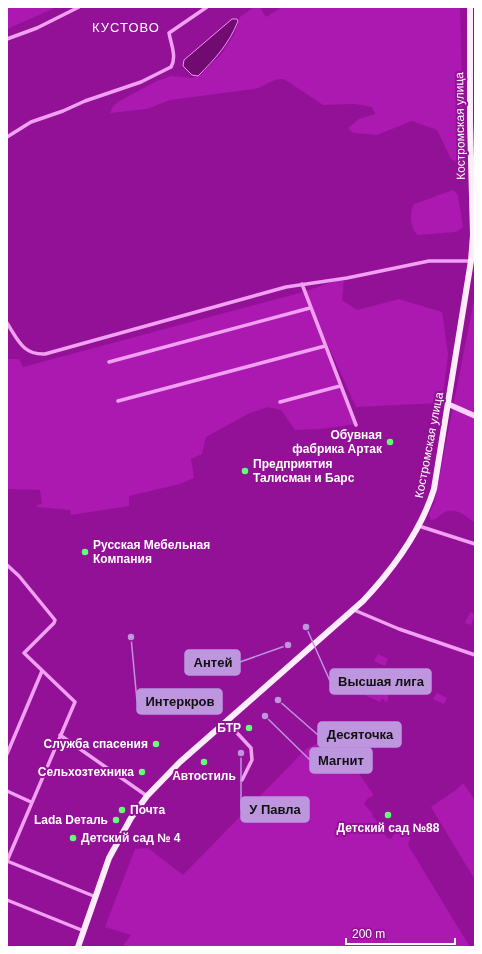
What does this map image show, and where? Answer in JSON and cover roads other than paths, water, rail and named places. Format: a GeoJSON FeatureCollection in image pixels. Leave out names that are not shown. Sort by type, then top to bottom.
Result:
{"type":"FeatureCollection","features":[{"type":"Feature","properties":{"kind":"main road","name":"Костромская улица"},"geometry":{"type":"LineString","coordinates":[[78,947],[96,898],[106,865],[116,844],[147,796],[167,775],[226,721],[354,610],[378,585],[419,526],[429,505],[434,489],[471,261],[473,235],[470,115],[470,7]]}},
{"type":"Feature","properties":{"kind":"main road"},"geometry":{"type":"LineString","coordinates":[[448,404],[475,416]]}},
{"type":"Feature","properties":{"kind":"street"},"geometry":{"type":"LineString","coordinates":[[7,39],[37,28],[79,7]]}},
{"type":"Feature","properties":{"kind":"street"},"geometry":{"type":"LineString","coordinates":[[7,137],[31,122],[85,101],[141,82],[170,67],[173,63],[173,54],[169,33],[207,7]]}},
{"type":"Feature","properties":{"kind":"street"},"geometry":{"type":"LineString","coordinates":[[7,323],[28,352],[45,354],[302,284],[344,278],[429,261],[471,261]]}},
{"type":"Feature","properties":{"kind":"street"},"geometry":{"type":"LineString","coordinates":[[302,284],[356,425]]}},
{"type":"Feature","properties":{"kind":"street"},"geometry":{"type":"LineString","coordinates":[[109,362],[310,308]]}},
{"type":"Feature","properties":{"kind":"street"},"geometry":{"type":"LineString","coordinates":[[118,401],[325,346]]}},
{"type":"Feature","properties":{"kind":"street"},"geometry":{"type":"LineString","coordinates":[[280,402],[340,386]]}},
{"type":"Feature","properties":{"kind":"street"},"geometry":{"type":"LineString","coordinates":[[419,526],[475,544]]}},
{"type":"Feature","properties":{"kind":"street"},"geometry":{"type":"LineString","coordinates":[[7,565],[19,576],[55,620],[24,653],[75,702],[7,861],[96,898]]}},
{"type":"Feature","properties":{"kind":"street"},"geometry":{"type":"LineString","coordinates":[[354,610],[399,629],[475,656]]}},
{"type":"Feature","properties":{"kind":"street"},"geometry":{"type":"LineString","coordinates":[[7,754],[42,671]]}},
{"type":"Feature","properties":{"kind":"street"},"geometry":{"type":"LineString","coordinates":[[226,721],[251,748],[252,760],[242,780]]}},
{"type":"Feature","properties":{"kind":"street"},"geometry":{"type":"LineString","coordinates":[[60,735],[147,796]]}},
{"type":"Feature","properties":{"kind":"street"},"geometry":{"type":"LineString","coordinates":[[7,792],[32,802]]}},
{"type":"Feature","properties":{"kind":"street"},"geometry":{"type":"LineString","coordinates":[[7,900],[84,931]]}},
{"type":"Feature","properties":{"kind":"place","name":"Обувная фабрика Артак"},"geometry":{"type":"Point","coordinates":[390,442]}},
{"type":"Feature","properties":{"kind":"place","name":"Предприятия Талисман и Барс"},"geometry":{"type":"Point","coordinates":[245,471]}},
{"type":"Feature","properties":{"kind":"place","name":"Русская Мебельная Компания"},"geometry":{"type":"Point","coordinates":[85,552]}},
{"type":"Feature","properties":{"kind":"place","name":"Высшая лига"},"geometry":{"type":"Point","coordinates":[306,627]}},
{"type":"Feature","properties":{"kind":"place","name":"Интеркров"},"geometry":{"type":"Point","coordinates":[131,637]}},
{"type":"Feature","properties":{"kind":"place","name":"Антей"},"geometry":{"type":"Point","coordinates":[288,645]}},
{"type":"Feature","properties":{"kind":"place","name":"Десяточка"},"geometry":{"type":"Point","coordinates":[278,700]}},
{"type":"Feature","properties":{"kind":"place","name":"Магнит"},"geometry":{"type":"Point","coordinates":[265,716]}},
{"type":"Feature","properties":{"kind":"place","name":"БТР"},"geometry":{"type":"Point","coordinates":[249,728]}},
{"type":"Feature","properties":{"kind":"place","name":"Служба спасения"},"geometry":{"type":"Point","coordinates":[156,744]}},
{"type":"Feature","properties":{"kind":"place","name":"У Павла"},"geometry":{"type":"Point","coordinates":[241,753]}},
{"type":"Feature","properties":{"kind":"place","name":"Автостиль"},"geometry":{"type":"Point","coordinates":[204,762]}},
{"type":"Feature","properties":{"kind":"place","name":"Сельхозтехника"},"geometry":{"type":"Point","coordinates":[142,772]}},
{"type":"Feature","properties":{"kind":"place","name":"Почта"},"geometry":{"type":"Point","coordinates":[122,810]}},
{"type":"Feature","properties":{"kind":"place","name":"Детский сад №88"},"geometry":{"type":"Point","coordinates":[388,815]}},
{"type":"Feature","properties":{"kind":"place","name":"Lada Dеталь"},"geometry":{"type":"Point","coordinates":[116,820]}},
{"type":"Feature","properties":{"kind":"place","name":"Детский сад № 4"},"geometry":{"type":"Point","coordinates":[73,838]}},
{"type":"Feature","properties":{"kind":"district","name":"КУСТОВО"},"geometry":{"type":"Point","coordinates":[126,27]}}]}
